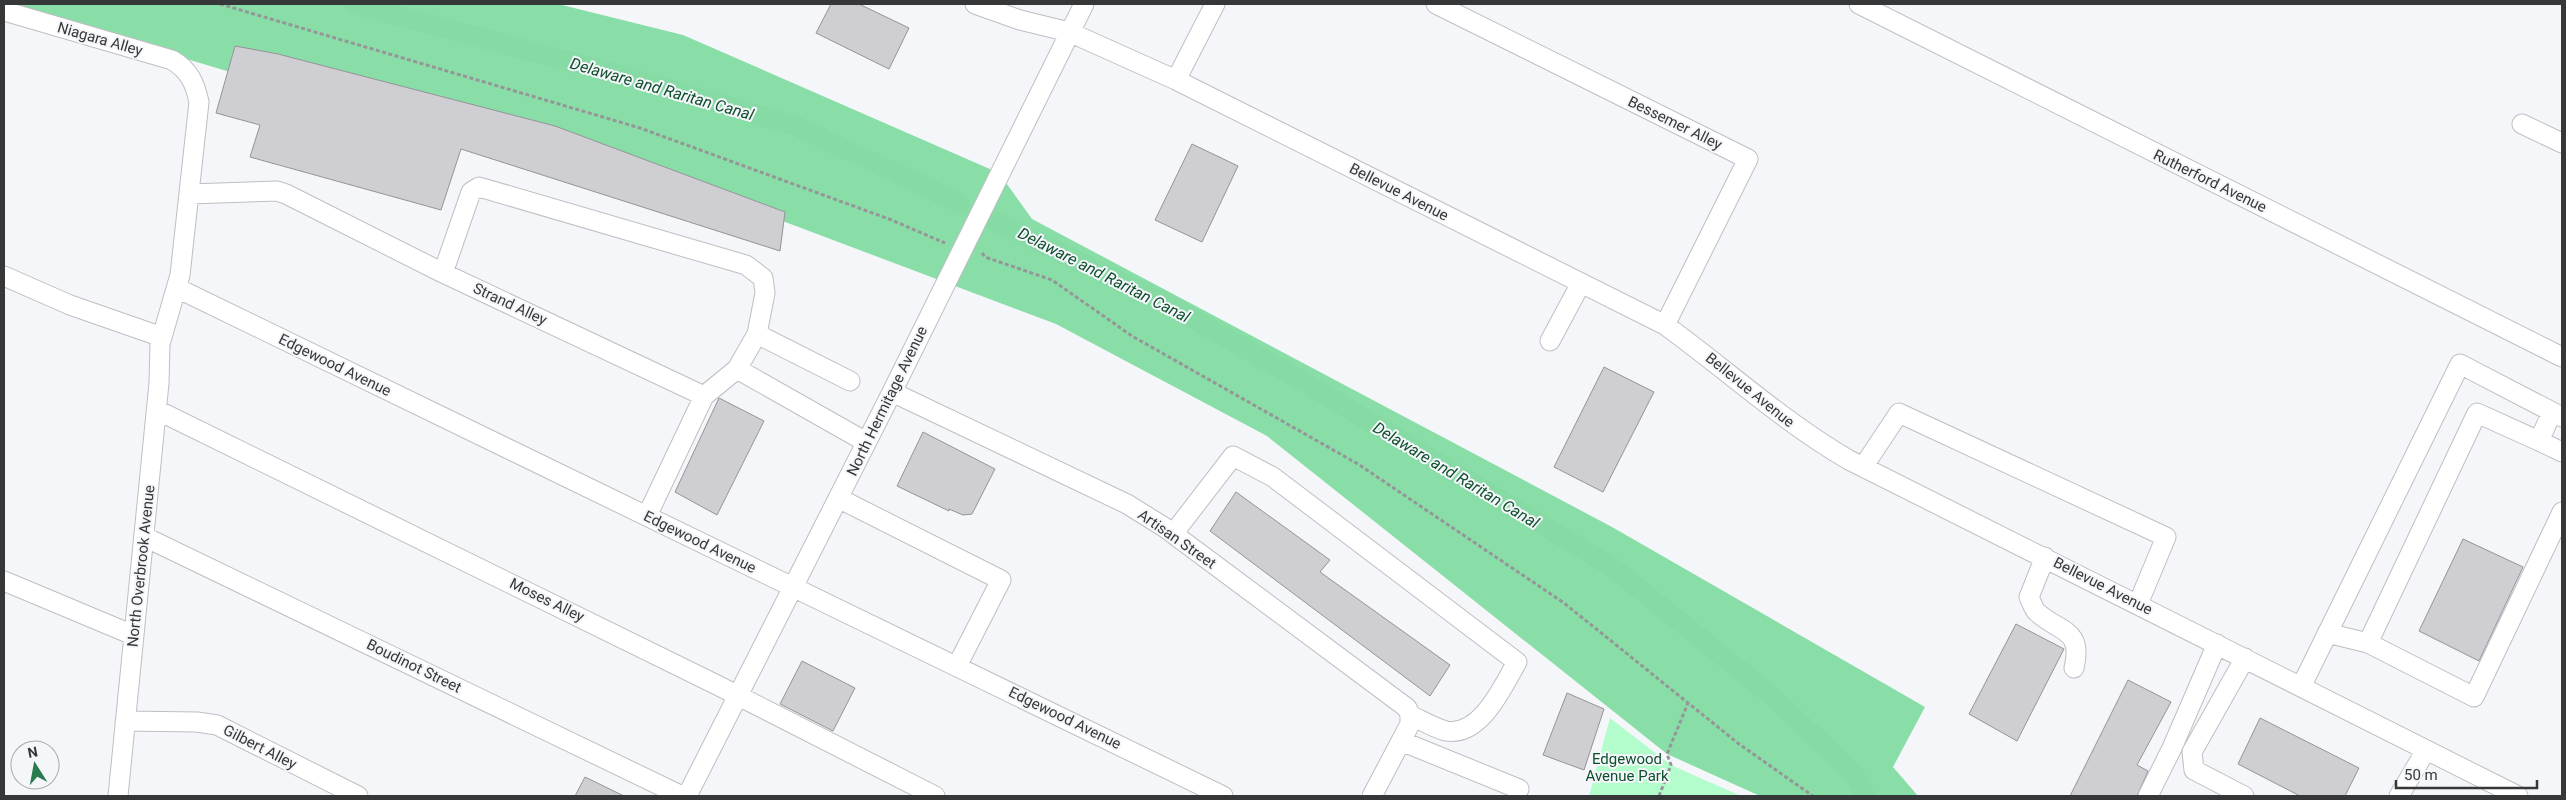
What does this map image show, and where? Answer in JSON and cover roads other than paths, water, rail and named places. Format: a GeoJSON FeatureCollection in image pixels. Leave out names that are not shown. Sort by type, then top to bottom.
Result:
{"type":"FeatureCollection","features":[{"type":"Feature","properties":{"kind":"street","name":"Bellevue Avenue"},"geometry":{"type":"LineString","coordinates":[[975,4],[1020,20],[1069,32],[1176,80],[1665,325],[1705,354],[1785,420],[1816,441],[1863,467],[2518,796]]}},
{"type":"Feature","properties":{"kind":"street","name":"North Hermitage Avenue"},"geometry":{"type":"LineString","coordinates":[[686,796],[892,392],[974,245],[988,200],[1084,4]]}},
{"type":"Feature","properties":{"kind":"street"},"geometry":{"type":"LineString","coordinates":[[1176,80],[1215,4]]}},
{"type":"Feature","properties":{"kind":"street","name":"Bessemer Alley"},"geometry":{"type":"LineString","coordinates":[[1436,4],[1748,159],[1665,325]]}},
{"type":"Feature","properties":{"kind":"street","name":"Rutherford Avenue"},"geometry":{"type":"LineString","coordinates":[[1859,4],[2562,357]]}},
{"type":"Feature","properties":{"kind":"street","name":"Niagara Alley"},"geometry":{"type":"LineString","coordinates":[[4,11],[172,60],[182,66],[191,76],[196,86],[199,102],[189,194]]}},
{"type":"Feature","properties":{"kind":"street"},"geometry":{"type":"LineString","coordinates":[[2522,124],[2562,143]]}},
{"type":"Feature","properties":{"kind":"street"},"geometry":{"type":"LineString","coordinates":[[443,272],[471,192],[479,187],[746,265],[763,278],[765,293],[758,334],[737,370],[704,396],[647,516]]}},
{"type":"Feature","properties":{"kind":"street","name":"Strand Alley"},"geometry":{"type":"LineString","coordinates":[[189,194],[277,191],[704,396]]}},
{"type":"Feature","properties":{"kind":"street"},"geometry":{"type":"LineString","coordinates":[[177,288],[189,194]]}},
{"type":"Feature","properties":{"kind":"street"},"geometry":{"type":"LineString","coordinates":[[4,276],[70,305],[162,336]]}},
{"type":"Feature","properties":{"kind":"street"},"geometry":{"type":"LineString","coordinates":[[1550,341],[1581,283]]}},
{"type":"Feature","properties":{"kind":"street","name":"North Overbrook Avenue"},"geometry":{"type":"LineString","coordinates":[[118,796],[133,635],[145,537],[162,336],[177,288]]}},
{"type":"Feature","properties":{"kind":"street","name":"Edgewood Avenue"},"geometry":{"type":"LineString","coordinates":[[177,288],[1223,796]]}},
{"type":"Feature","properties":{"kind":"street"},"geometry":{"type":"LineString","coordinates":[[758,334],[850,381]]}},
{"type":"Feature","properties":{"kind":"street"},"geometry":{"type":"LineString","coordinates":[[2301,687],[2460,364],[2557,415],[2539,441]]}},
{"type":"Feature","properties":{"kind":"street"},"geometry":{"type":"LineString","coordinates":[[737,370],[866,442]]}},
{"type":"Feature","properties":{"kind":"street","name":"Artisan Street"},"geometry":{"type":"LineString","coordinates":[[892,392],[1126,504],[1174,534],[1263,602],[1344,660],[1406,708],[1410,715]]}},
{"type":"Feature","properties":{"kind":"street","name":"Moses Alley"},"geometry":{"type":"LineString","coordinates":[[157,410],[516,585],[935,796]]}},
{"type":"Feature","properties":{"kind":"street"},"geometry":{"type":"LineString","coordinates":[[1863,467],[1899,413],[2166,537],[2138,604]]}},
{"type":"Feature","properties":{"kind":"street"},"geometry":{"type":"LineString","coordinates":[[2368,643],[2477,413],[2562,452]]}},
{"type":"Feature","properties":{"kind":"street"},"geometry":{"type":"LineString","coordinates":[[1174,534],[1233,456],[1273,477],[1518,662],[1480,719],[1466,728],[1447,731],[1410,715],[1410,724],[1372,796]]}},
{"type":"Feature","properties":{"kind":"street"},"geometry":{"type":"LineString","coordinates":[[838,498],[1001,580],[957,666]]}},
{"type":"Feature","properties":{"kind":"street"},"geometry":{"type":"LineString","coordinates":[[2327,633],[2368,643],[2474,697],[2562,512]]}},
{"type":"Feature","properties":{"kind":"street","name":"Boudinot Street"},"geometry":{"type":"LineString","coordinates":[[145,537],[682,796]]}},
{"type":"Feature","properties":{"kind":"street"},"geometry":{"type":"LineString","coordinates":[[2045,557],[2029,597],[2037,613],[2068,632],[2078,651],[2074,668]]}},
{"type":"Feature","properties":{"kind":"street"},"geometry":{"type":"LineString","coordinates":[[4,581],[133,635]]}},
{"type":"Feature","properties":{"kind":"street"},"geometry":{"type":"LineString","coordinates":[[2148,796],[2172,748],[2217,644]]}},
{"type":"Feature","properties":{"kind":"street"},"geometry":{"type":"LineString","coordinates":[[2244,796],[2194,770],[2192,752],[2245,658]]}},
{"type":"Feature","properties":{"kind":"street","name":"Gilbert Alley"},"geometry":{"type":"LineString","coordinates":[[125,721],[197,722],[217,725],[358,796]]}},
{"type":"Feature","properties":{"kind":"street"},"geometry":{"type":"LineString","coordinates":[[1401,741],[1518,789]]}},
{"type":"Feature","properties":{"kind":"street"},"geometry":{"type":"LineString","coordinates":[[2399,796],[2426,750]]}},
{"type":"Feature","properties":{"kind":"waterway","name":"Delaware and Raritan Canal"},"geometry":{"type":"LineString","coordinates":[[354,4],[635,79],[796,126],[960,203]]}},
{"type":"Feature","properties":{"kind":"waterway","name":"Delaware and Raritan Canal"},"geometry":{"type":"LineString","coordinates":[[997,222],[1171,306],[1304,382],[1611,566],[1772,696],[1855,775],[1865,796]]}},
{"type":"Feature","properties":{"kind":"park label","name":"Edgewood Avenue Park"},"geometry":{"type":"Point","coordinates":[1627,768]}}]}
